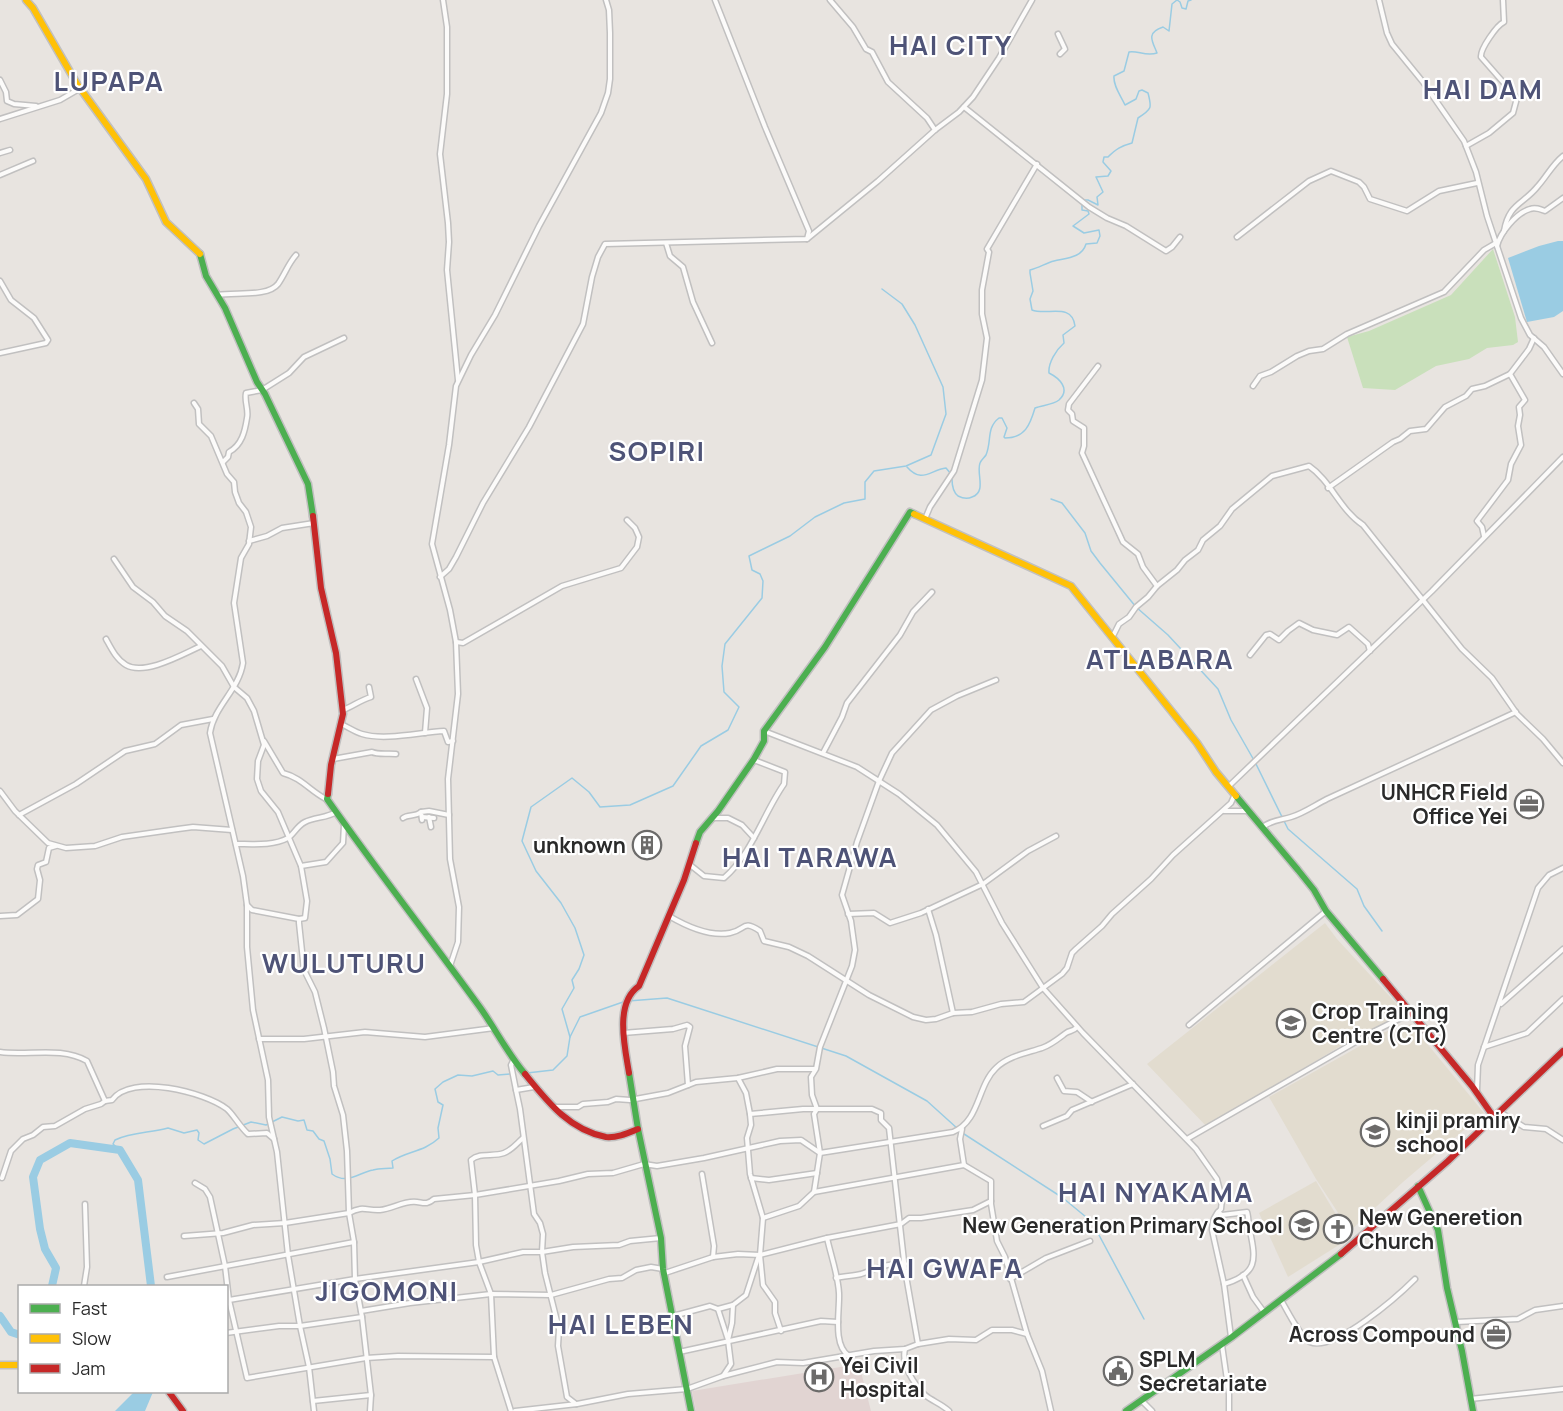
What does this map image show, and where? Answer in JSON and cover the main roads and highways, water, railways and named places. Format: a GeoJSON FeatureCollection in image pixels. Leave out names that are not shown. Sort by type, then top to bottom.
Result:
{"type":"FeatureCollection","features":[{"type":"Feature","properties":{"kind":"water"},"geometry":{"type":"Polygon","coordinates":[[[1563,241],[1563,311],[1554,317],[1527,322],[1508,258],[1563,241]]]}},
{"type":"Feature","properties":{"kind":"water"},"geometry":{"type":"Polygon","coordinates":[[[133,1393],[153,1393],[145,1411],[115,1411],[133,1393]]]}},
{"type":"Feature","properties":{"kind":"waterway"},"geometry":{"type":"LineString","coordinates":[[1084,200],[1098,205],[1097,197],[1103,192],[1096,177],[1108,176],[1111,171],[1103,162],[1104,157],[1132,143],[1138,118],[1150,108],[1148,93],[1142,90],[1139,91],[1136,99],[1125,105],[1116,87],[1114,76],[1124,71],[1129,52],[1157,53],[1152,42],[1152,35],[1157,29],[1163,27],[1169,31],[1172,4],[1177,0],[1182,8],[1186,9],[1188,1],[1191,0]]}},
{"type":"Feature","properties":{"kind":"waterway"},"geometry":{"type":"LineString","coordinates":[[952,479],[953,488],[958,496],[969,498],[976,495],[980,487],[980,463],[986,455],[992,426],[995,422],[1002,418],[1007,428],[1005,438],[1017,436],[1029,425],[1035,408],[1054,403],[1064,392],[1062,384],[1049,373],[1049,369],[1053,357],[1064,343],[1063,335],[1075,326],[1073,319],[1064,312],[1032,310],[1030,299],[1033,291],[1030,270],[1073,257],[1081,252],[1086,244],[1097,243],[1100,236],[1099,230],[1084,233],[1073,226],[1089,214],[1088,211],[1082,210],[1082,204]]}},
{"type":"Feature","properties":{"kind":"waterway"},"geometry":{"type":"LineString","coordinates":[[570,1037],[562,1009],[574,988],[572,980],[584,955],[575,928],[561,903],[536,871],[522,841],[531,807],[572,778],[589,792],[600,807],[630,805],[673,786],[701,746],[728,730],[739,707],[724,692],[722,666],[725,644],[762,598],[763,581],[760,574],[752,570],[749,556],[790,536],[815,517],[844,503],[865,499],[865,482],[874,471],[906,466],[931,455],[946,414],[943,387],[915,325],[902,304],[882,289]]}},
{"type":"Feature","properties":{"kind":"waterway"},"geometry":{"type":"LineString","coordinates":[[907,467],[917,475],[926,475],[946,468],[951,474]]}},
{"type":"Feature","properties":{"kind":"waterway"},"geometry":{"type":"LineString","coordinates":[[1051,499],[1062,503],[1085,533],[1091,551],[1136,607],[1168,635],[1218,689],[1231,720],[1255,762],[1288,829],[1357,889],[1364,906],[1382,931]]}},
{"type":"Feature","properties":{"kind":"waterway"},"geometry":{"type":"LineString","coordinates":[[628,1001],[667,998],[846,1056],[927,1101],[958,1129]]}},
{"type":"Feature","properties":{"kind":"waterway"},"geometry":{"type":"LineString","coordinates":[[527,1073],[553,1070],[567,1056],[570,1037],[580,1017],[623,1002]]}},
{"type":"Feature","properties":{"kind":"waterway"},"geometry":{"type":"LineString","coordinates":[[120,1150],[113,1144],[115,1140],[135,1134],[168,1128],[184,1133],[197,1130],[198,1140],[204,1144],[251,1122],[266,1125],[282,1117],[298,1121],[304,1120],[307,1130],[313,1131],[319,1139],[324,1141],[332,1174],[348,1178],[376,1169],[393,1168],[392,1161],[427,1146],[439,1138],[438,1128],[443,1105],[438,1102],[435,1089],[443,1082],[458,1075],[472,1076],[493,1071],[498,1075],[510,1074]]}},
{"type":"Feature","properties":{"kind":"waterway"},"geometry":{"type":"LineString","coordinates":[[961,1132],[1063,1198],[1092,1222],[1144,1319]]}},
{"type":"Feature","properties":{"kind":"waterway"},"geometry":{"type":"LineString","coordinates":[[52,1285],[56,1268],[45,1249],[33,1177],[40,1160],[70,1143],[120,1150],[138,1180],[151,1285]]}},
{"type":"Feature","properties":{"kind":"waterway"},"geometry":{"type":"LineString","coordinates":[[0,1316],[11,1332],[18,1334]]}},
{"type":"Feature","properties":{"kind":"place","name":"UNHCR Field Office Yei"},"geometry":{"type":"Point","coordinates":[1529,804]}},
{"type":"Feature","properties":{"kind":"place","name":"unknown"},"geometry":{"type":"Point","coordinates":[647,845]}},
{"type":"Feature","properties":{"kind":"place","name":"Crop Training Centre (CTC)"},"geometry":{"type":"Point","coordinates":[1291,1023]}},
{"type":"Feature","properties":{"kind":"place","name":"kinji pramiry school"},"geometry":{"type":"Point","coordinates":[1375,1132]}},
{"type":"Feature","properties":{"kind":"place","name":"New Generation Primary School"},"geometry":{"type":"Point","coordinates":[1304,1225]}},
{"type":"Feature","properties":{"kind":"place","name":"New Generetion Church"},"geometry":{"type":"Point","coordinates":[1338,1229]}},
{"type":"Feature","properties":{"kind":"place","name":"Across Compound"},"geometry":{"type":"Point","coordinates":[1496,1334]}},
{"type":"Feature","properties":{"kind":"place","name":"SPLM Secretariate"},"geometry":{"type":"Point","coordinates":[1118,1371]}},
{"type":"Feature","properties":{"kind":"place","name":"Yei Civil Hospital"},"geometry":{"type":"Point","coordinates":[819,1377]}},
{"type":"Feature","properties":{"kind":"district","name":"HAI CITY"},"geometry":{"type":"Point","coordinates":[951,44]}},
{"type":"Feature","properties":{"kind":"district","name":"LUPAPA"},"geometry":{"type":"Point","coordinates":[109,80]}},
{"type":"Feature","properties":{"kind":"district","name":"HAI DAM"},"geometry":{"type":"Point","coordinates":[1483,88]}},
{"type":"Feature","properties":{"kind":"district","name":"SOPIRI"},"geometry":{"type":"Point","coordinates":[657,450]}},
{"type":"Feature","properties":{"kind":"district","name":"ATLABARA"},"geometry":{"type":"Point","coordinates":[1160,658]}},
{"type":"Feature","properties":{"kind":"district","name":"HAI TARAWA"},"geometry":{"type":"Point","coordinates":[810,856]}},
{"type":"Feature","properties":{"kind":"district","name":"WULUTURU"},"geometry":{"type":"Point","coordinates":[344,962]}},
{"type":"Feature","properties":{"kind":"district","name":"HAI NYAKAMA"},"geometry":{"type":"Point","coordinates":[1156,1191]}},
{"type":"Feature","properties":{"kind":"district","name":"HAI GWAFA"},"geometry":{"type":"Point","coordinates":[945,1267]}},
{"type":"Feature","properties":{"kind":"district","name":"JIGOMONI"},"geometry":{"type":"Point","coordinates":[387,1290]}},
{"type":"Feature","properties":{"kind":"district","name":"HAI LEBEN"},"geometry":{"type":"Point","coordinates":[621,1323]}}]}
